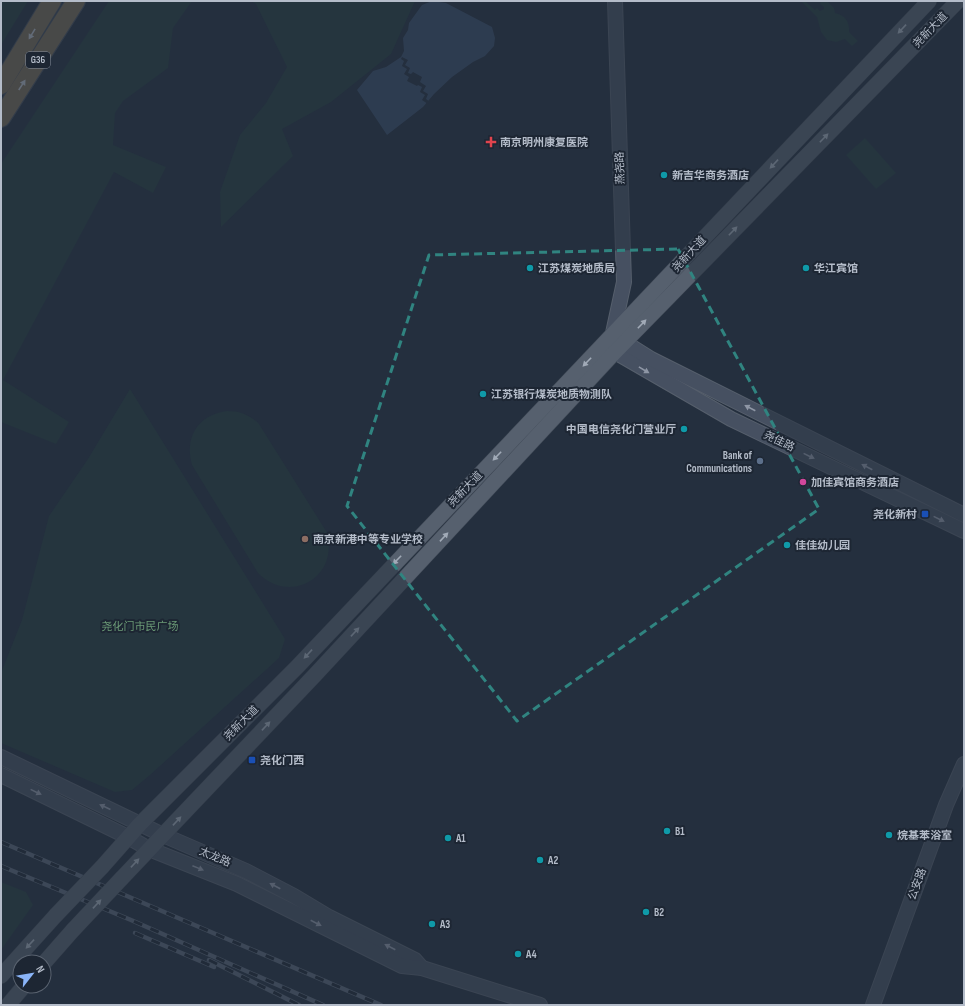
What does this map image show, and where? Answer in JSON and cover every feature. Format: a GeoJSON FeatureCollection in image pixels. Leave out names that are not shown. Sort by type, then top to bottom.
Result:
{"type":"FeatureCollection","features":[{"type":"Feature","properties":{"kind":"highway","name":"G36"},"geometry":{"type":"LineString","coordinates":[[1,85],[52,1]]}},
{"type":"Feature","properties":{"kind":"highway","name":"G36"},"geometry":{"type":"LineString","coordinates":[[1,118],[76,1]]}},
{"type":"Feature","properties":{"kind":"main road","name":"燕尧路"},"geometry":{"type":"LineString","coordinates":[[615,1],[624,282],[617,340]]}},
{"type":"Feature","properties":{"kind":"main road","name":"尧新大道"},"geometry":{"type":"LineString","coordinates":[[52,954],[149,849],[341,647],[617,340],[929,1]]}},
{"type":"Feature","properties":{"kind":"main road","name":"尧新大道"},"geometry":{"type":"LineString","coordinates":[[1,976],[140,824],[297,667],[617,340],[958,1]]}},
{"type":"Feature","properties":{"kind":"main road","name":"尧佳路"},"geometry":{"type":"LineString","coordinates":[[617,340],[651,359],[964,515]]}},
{"type":"Feature","properties":{"kind":"main road","name":"尧佳路"},"geometry":{"type":"LineString","coordinates":[[617,340],[731,418],[964,531]]}},
{"type":"Feature","properties":{"kind":"main road","name":"太龙路"},"geometry":{"type":"LineString","coordinates":[[1,757],[163,835],[253,874],[329,917],[415,960],[422,968]]}},
{"type":"Feature","properties":{"kind":"main road","name":"公安路"},"geometry":{"type":"LineString","coordinates":[[873,1005],[946,805],[964,764]]}},
{"type":"Feature","properties":{"kind":"main road","name":"太龙路"},"geometry":{"type":"LineString","coordinates":[[1,775],[128,837],[149,849],[237,884],[402,966],[422,968],[540,1005]]}},
{"type":"Feature","properties":{"kind":"main road"},"geometry":{"type":"LineString","coordinates":[[8,1005],[17,994]]}},
{"type":"Feature","properties":{"kind":"highlighted area"},"geometry":{"type":"Polygon","coordinates":[[[678,249],[819,509],[517,721],[347,506],[429,255],[678,249]]]}},
{"type":"Feature","properties":{"kind":"green space"},"geometry":{"type":"Polygon","coordinates":[[[1,1],[28,1],[1,45],[1,1]]]}},
{"type":"Feature","properties":{"kind":"green space"},"geometry":{"type":"Polygon","coordinates":[[[109,1],[192,1],[173,28],[168,68],[123,101],[115,113],[113,145],[166,167],[153,193],[114,172],[3,380],[69,422],[56,444],[1,422],[1,164],[109,1]]]}},
{"type":"Feature","properties":{"kind":"green space"},"geometry":{"type":"Polygon","coordinates":[[[251,1],[415,1],[391,54],[331,102],[282,129],[293,156],[221,227],[220,192],[240,135],[266,103],[287,67],[256,4],[251,1]]]}},
{"type":"Feature","properties":{"kind":"green space"},"geometry":{"type":"Polygon","coordinates":[[[801,1],[805,1],[815,10],[817,8],[820,11],[824,9],[824,7],[820,4],[821,1],[827,1],[834,8],[835,13],[842,15],[848,22],[849,32],[858,41],[852,46],[845,39],[836,42],[827,40],[821,32],[817,17],[801,1]]]}},
{"type":"Feature","properties":{"kind":"green space"},"geometry":{"type":"Polygon","coordinates":[[[865,138],[896,173],[876,189],[846,155],[865,138]]]}},
{"type":"Feature","properties":{"kind":"green space","name":"尧化门市民广场"},"geometry":{"type":"Polygon","coordinates":[[[130,389],[285,639],[279,658],[150,775],[132,790],[115,792],[1,743],[1,673],[22,620],[49,516],[88,459],[130,389]]]}},
{"type":"Feature","properties":{"kind":"green space"},"geometry":{"type":"Polygon","coordinates":[[[227,411],[244,414],[259,424],[326,531],[329,547],[326,561],[320,573],[310,581],[298,586],[285,587],[271,583],[258,573],[192,465],[190,445],[196,429],[201,422],[208,417],[227,411]]]}},
{"type":"Feature","properties":{"kind":"green space"},"geometry":{"type":"Polygon","coordinates":[[[1,882],[26,892],[33,905],[1,950],[1,882]]]}},
{"type":"Feature","properties":{"kind":"water"},"geometry":{"type":"Polygon","coordinates":[[[432,1],[446,3],[492,27],[495,38],[494,46],[485,56],[473,62],[452,77],[423,107],[387,135],[357,90],[373,71],[386,67],[401,57],[404,51],[403,38],[408,30],[409,23],[422,5],[432,1]]]}},
{"type":"Feature","properties":{"kind":"pier"},"geometry":{"type":"Polygon","coordinates":[[[402,57],[408,60],[405,65],[410,68],[408,73],[411,74],[413,72],[422,77],[420,82],[426,86],[423,91],[428,94],[426,99],[430,102],[428,104],[422,100],[425,95],[420,92],[422,87],[407,81],[409,77],[404,74],[407,69],[402,66],[404,61],[401,59],[402,57]]]}},
{"type":"Feature","properties":{"kind":"railway"},"geometry":{"type":"LineString","coordinates":[[1,842],[381,1005]]}},
{"type":"Feature","properties":{"kind":"railway"},"geometry":{"type":"LineString","coordinates":[[1,866],[131,920],[323,1005]]}},
{"type":"Feature","properties":{"kind":"railway"},"geometry":{"type":"LineString","coordinates":[[135,933],[214,967]]}},
{"type":"Feature","properties":{"kind":"railway"},"geometry":{"type":"LineString","coordinates":[[209,960],[299,1005]]}},
{"type":"Feature","properties":{"kind":"place","name":"南京明州康复医院"},"geometry":{"type":"Point","coordinates":[491,142]}},
{"type":"Feature","properties":{"kind":"place","name":"新吉华商务酒店"},"geometry":{"type":"Point","coordinates":[664,175]}},
{"type":"Feature","properties":{"kind":"place","name":"江苏煤炭地质局"},"geometry":{"type":"Point","coordinates":[530,268]}},
{"type":"Feature","properties":{"kind":"place","name":"华江宾馆"},"geometry":{"type":"Point","coordinates":[806,268]}},
{"type":"Feature","properties":{"kind":"place","name":"江苏银行煤炭地质物测队"},"geometry":{"type":"Point","coordinates":[483,394]}},
{"type":"Feature","properties":{"kind":"place","name":"中国电信尧化门营业厅"},"geometry":{"type":"Point","coordinates":[684,429]}},
{"type":"Feature","properties":{"kind":"place","name":"Bank of Communications"},"geometry":{"type":"Point","coordinates":[760,461]}},
{"type":"Feature","properties":{"kind":"place","name":"加佳宾馆商务酒店"},"geometry":{"type":"Point","coordinates":[803,482]}},
{"type":"Feature","properties":{"kind":"place","name":"尧化新村"},"geometry":{"type":"Point","coordinates":[925,514]}},
{"type":"Feature","properties":{"kind":"place","name":"南京新港中等专业学校"},"geometry":{"type":"Point","coordinates":[305,539]}},
{"type":"Feature","properties":{"kind":"place","name":"佳佳幼儿园"},"geometry":{"type":"Point","coordinates":[787,545]}},
{"type":"Feature","properties":{"kind":"place","name":"尧化门西"},"geometry":{"type":"Point","coordinates":[252,760]}},
{"type":"Feature","properties":{"kind":"place","name":"B1"},"geometry":{"type":"Point","coordinates":[667,831]}},
{"type":"Feature","properties":{"kind":"place","name":"烷基苯浴室"},"geometry":{"type":"Point","coordinates":[889,835]}},
{"type":"Feature","properties":{"kind":"place","name":"A1"},"geometry":{"type":"Point","coordinates":[448,838]}},
{"type":"Feature","properties":{"kind":"place","name":"A2"},"geometry":{"type":"Point","coordinates":[540,860]}},
{"type":"Feature","properties":{"kind":"place","name":"B2"},"geometry":{"type":"Point","coordinates":[646,912]}},
{"type":"Feature","properties":{"kind":"place","name":"A3"},"geometry":{"type":"Point","coordinates":[432,924]}},
{"type":"Feature","properties":{"kind":"place","name":"A4"},"geometry":{"type":"Point","coordinates":[518,954]}}]}
